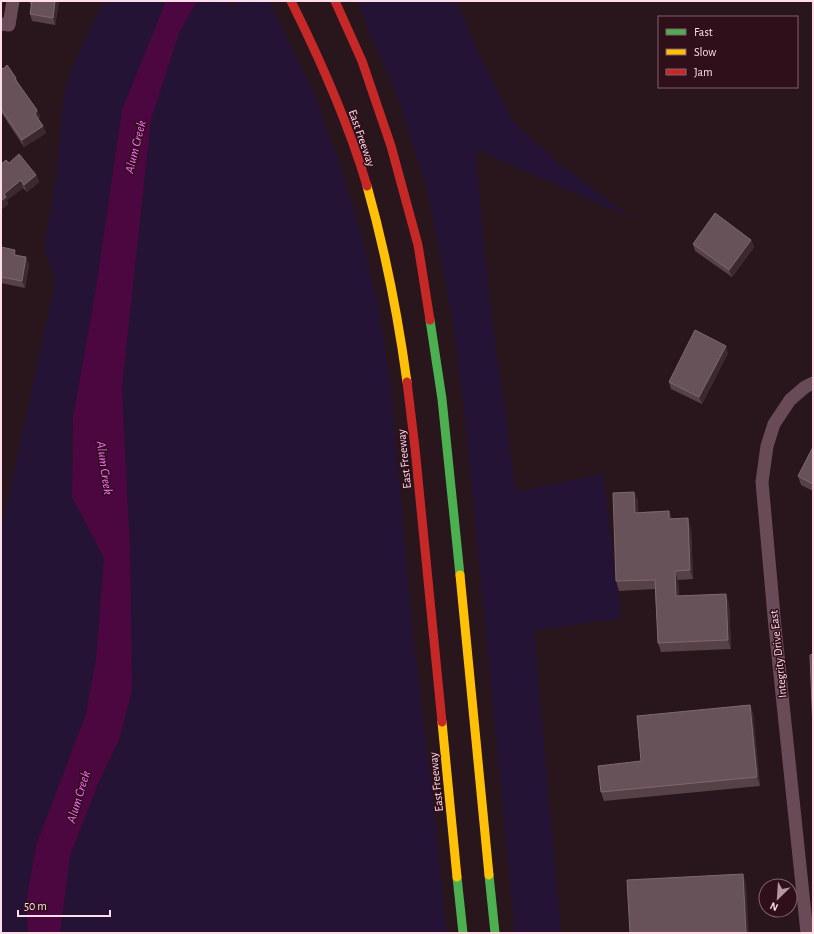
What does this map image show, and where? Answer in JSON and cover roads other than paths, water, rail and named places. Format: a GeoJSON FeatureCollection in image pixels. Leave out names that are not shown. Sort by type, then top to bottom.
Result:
{"type":"FeatureCollection","features":[{"type":"Feature","properties":{"kind":"highway","name":"East Freeway"},"geometry":{"type":"LineString","coordinates":[[291,1],[328,79],[359,162],[379,228],[398,320],[416,462],[463,933]]}},
{"type":"Feature","properties":{"kind":"highway","name":"East Freeway"},"geometry":{"type":"LineString","coordinates":[[335,1],[362,61],[377,103],[393,153],[418,246],[442,399],[495,933]]}},
{"type":"Feature","properties":{"kind":"street"},"geometry":{"type":"LineString","coordinates":[[1,24],[8,25],[13,1]]}},
{"type":"Feature","properties":{"kind":"street","name":"Integrity Drive East"},"geometry":{"type":"LineString","coordinates":[[807,933],[762,482],[767,446],[774,424],[790,400],[809,385]]}},
{"type":"Feature","properties":{"kind":"water","name":"Alum Creek"},"geometry":{"type":"Polygon","coordinates":[[[165,1],[197,1],[179,33],[151,119],[122,387],[130,549],[132,690],[119,740],[97,786],[70,856],[60,933],[28,933],[26,903],[36,846],[86,714],[96,659],[104,558],[72,497],[73,418],[96,288],[122,110],[165,1]]]}}]}
